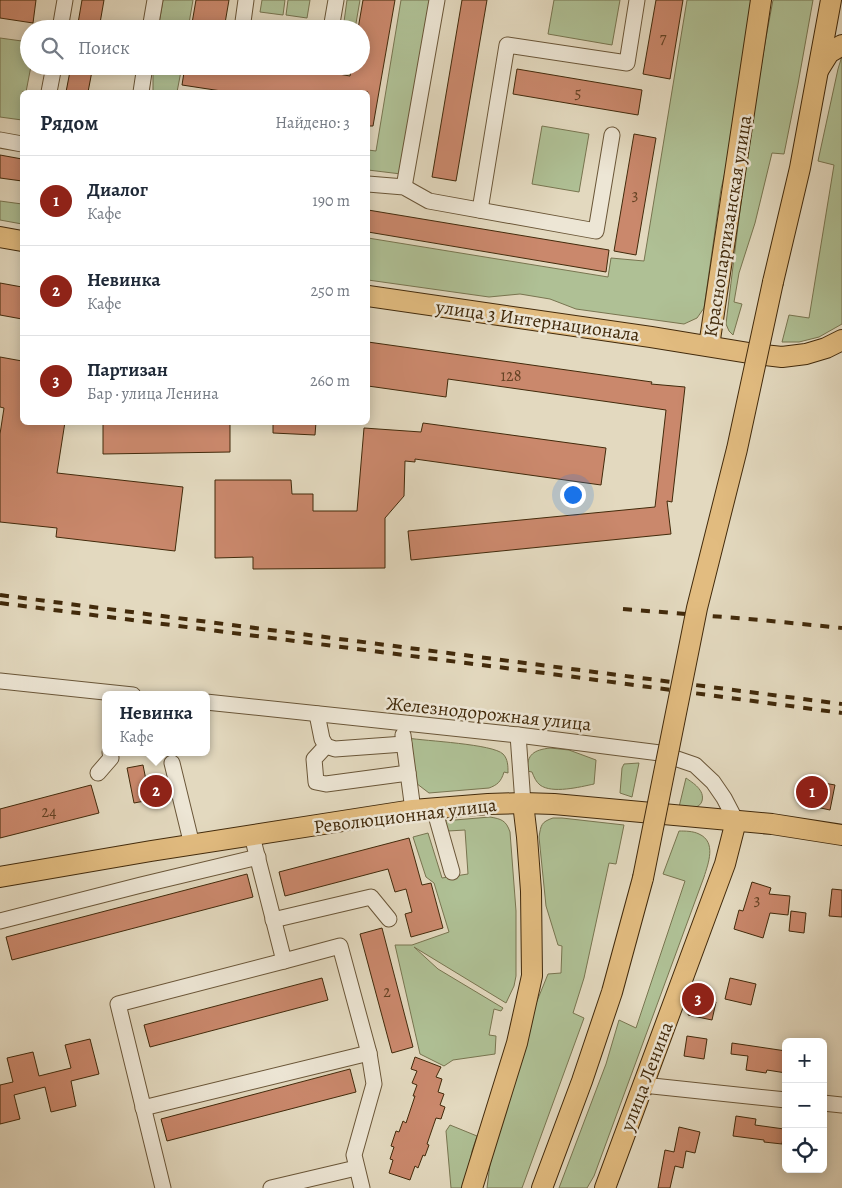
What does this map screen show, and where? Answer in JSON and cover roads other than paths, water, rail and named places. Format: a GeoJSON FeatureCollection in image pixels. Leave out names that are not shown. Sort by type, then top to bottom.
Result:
{"type":"FeatureCollection","features":[{"type":"Feature","properties":{"kind":"main road","name":"Краснопартизанская улица"},"geometry":{"type":"LineString","coordinates":[[761,0],[709,346],[782,357],[806,354],[826,348],[842,340]]}},
{"type":"Feature","properties":{"kind":"main road"},"geometry":{"type":"LineString","coordinates":[[542,1188],[582,1081],[612,992],[642,878],[696,608],[736,449],[800,168],[831,0]]}},
{"type":"Feature","properties":{"kind":"main road"},"geometry":{"type":"LineString","coordinates":[[818,70],[829,54],[842,45]]}},
{"type":"Feature","properties":{"kind":"main road"},"geometry":{"type":"LineString","coordinates":[[0,237],[20,241]]}},
{"type":"Feature","properties":{"kind":"main road","name":"улица 3 Интернационала"},"geometry":{"type":"LineString","coordinates":[[370,296],[709,346]]}},
{"type":"Feature","properties":{"kind":"main road"},"geometry":{"type":"LineString","coordinates":[[472,1188],[517,1043],[532,976],[530,891],[523,802]]}},
{"type":"Feature","properties":{"kind":"main road","name":"Революционная улица"},"geometry":{"type":"LineString","coordinates":[[0,877],[413,810],[523,802],[772,824],[842,835]]}},
{"type":"Feature","properties":{"kind":"main road","name":"улица Ленина"},"geometry":{"type":"LineString","coordinates":[[604,1188],[725,864],[736,821]]}},
{"type":"Feature","properties":{"kind":"main road"},"geometry":{"type":"LineString","coordinates":[[480,1163],[481,1188]]}},
{"type":"Feature","properties":{"kind":"street"},"geometry":{"type":"LineString","coordinates":[[62,20],[65,0]]}},
{"type":"Feature","properties":{"kind":"street"},"geometry":{"type":"LineString","coordinates":[[151,20],[154,0]]}},
{"type":"Feature","properties":{"kind":"street"},"geometry":{"type":"LineString","coordinates":[[243,20],[246,0]]}},
{"type":"Feature","properties":{"kind":"street"},"geometry":{"type":"LineString","coordinates":[[333,20],[336,0]]}},
{"type":"Feature","properties":{"kind":"street"},"geometry":{"type":"LineString","coordinates":[[404,187],[437,0]]}},
{"type":"Feature","properties":{"kind":"street"},"geometry":{"type":"LineString","coordinates":[[480,210],[507,45],[627,63],[637,0]]}},
{"type":"Feature","properties":{"kind":"street"},"geometry":{"type":"LineString","coordinates":[[49,90],[52,75]]}},
{"type":"Feature","properties":{"kind":"street"},"geometry":{"type":"LineString","coordinates":[[141,90],[144,75]]}},
{"type":"Feature","properties":{"kind":"street"},"geometry":{"type":"LineString","coordinates":[[370,184],[404,187],[429,201],[596,231],[612,135]]}},
{"type":"Feature","properties":{"kind":"street"},"geometry":{"type":"LineString","coordinates":[[0,140],[20,144]]}},
{"type":"Feature","properties":{"kind":"street"},"geometry":{"type":"LineString","coordinates":[[0,681],[102,692]]}},
{"type":"Feature","properties":{"kind":"street","name":"Железнодорожная улица"},"geometry":{"type":"LineString","coordinates":[[210,702],[660,753],[695,765],[713,782],[736,821]]}},
{"type":"Feature","properties":{"kind":"street"},"geometry":{"type":"LineString","coordinates":[[317,714],[322,739],[326,746],[335,749],[404,744]]}},
{"type":"Feature","properties":{"kind":"street"},"geometry":{"type":"LineString","coordinates":[[401,723],[413,810]]}},
{"type":"Feature","properties":{"kind":"street"},"geometry":{"type":"LineString","coordinates":[[518,736],[523,802]]}},
{"type":"Feature","properties":{"kind":"street"},"geometry":{"type":"LineString","coordinates":[[326,746],[314,759],[316,782],[326,784],[408,774]]}},
{"type":"Feature","properties":{"kind":"street"},"geometry":{"type":"LineString","coordinates":[[98,773],[111,756]]}},
{"type":"Feature","properties":{"kind":"street"},"geometry":{"type":"LineString","coordinates":[[172,763],[192,845]]}},
{"type":"Feature","properties":{"kind":"street"},"geometry":{"type":"LineString","coordinates":[[435,809],[452,872]]}},
{"type":"Feature","properties":{"kind":"street"},"geometry":{"type":"LineString","coordinates":[[252,836],[284,961]]}},
{"type":"Feature","properties":{"kind":"street"},"geometry":{"type":"LineString","coordinates":[[0,922],[141,885],[258,858]]}},
{"type":"Feature","properties":{"kind":"street"},"geometry":{"type":"LineString","coordinates":[[273,920],[371,897],[389,919]]}},
{"type":"Feature","properties":{"kind":"street"},"geometry":{"type":"LineString","coordinates":[[163,1188],[118,1004],[340,946],[368,1053],[374,1084],[354,1155],[362,1188]]}},
{"type":"Feature","properties":{"kind":"street"},"geometry":{"type":"LineString","coordinates":[[143,1108],[368,1053]]}},
{"type":"Feature","properties":{"kind":"street"},"geometry":{"type":"LineString","coordinates":[[643,1085],[782,1100]]}},
{"type":"Feature","properties":{"kind":"street"},"geometry":{"type":"LineString","coordinates":[[827,1104],[842,1105]]}},
{"type":"Feature","properties":{"kind":"street"},"geometry":{"type":"LineString","coordinates":[[271,1188],[356,1168]]}},
{"type":"Feature","properties":{"kind":"railway"},"geometry":{"type":"LineString","coordinates":[[0,595],[842,704]]}},
{"type":"Feature","properties":{"kind":"railway"},"geometry":{"type":"LineString","coordinates":[[0,603],[842,713]]}},
{"type":"Feature","properties":{"kind":"railway"},"geometry":{"type":"LineString","coordinates":[[623,609],[842,628]]}},
{"type":"Feature","properties":{"kind":"place","name":"Невинка"},"geometry":{"type":"Point","coordinates":[156,791]}},
{"type":"Feature","properties":{"kind":"place","name":"Диалог"},"geometry":{"type":"Point","coordinates":[812,792]}},
{"type":"Feature","properties":{"kind":"place","name":"Партизан"},"geometry":{"type":"Point","coordinates":[698,999]}}]}
